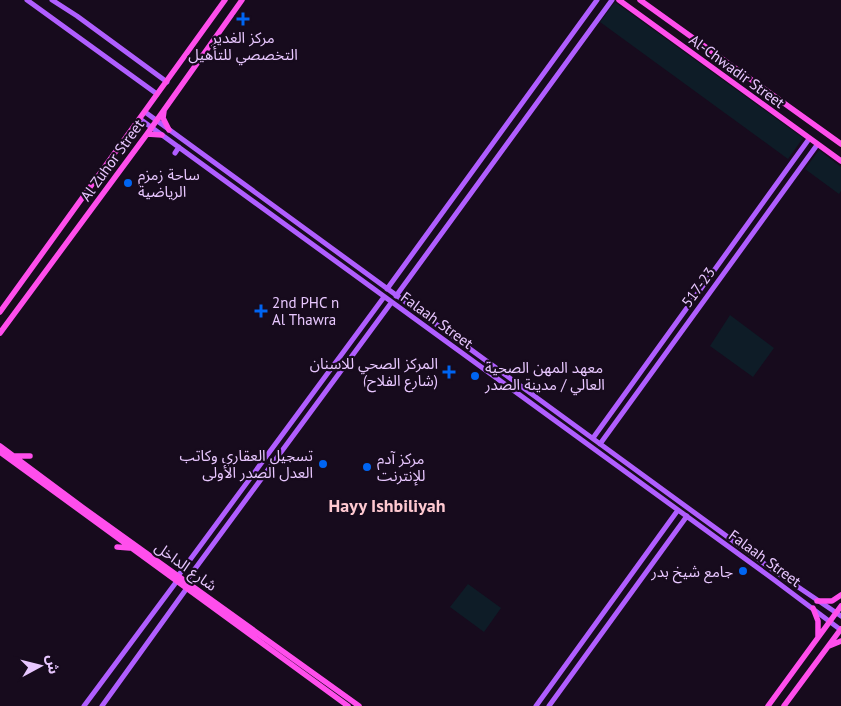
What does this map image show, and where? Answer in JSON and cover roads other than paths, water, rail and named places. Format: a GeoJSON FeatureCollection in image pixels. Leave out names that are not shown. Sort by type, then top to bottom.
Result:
{"type":"FeatureCollection","features":[{"type":"Feature","properties":{"kind":"main road","name":"Al Zuhor Street"},"geometry":{"type":"LineString","coordinates":[[0,312],[225,0]]}},
{"type":"Feature","properties":{"kind":"main road","name":"Al Zuhor Street"},"geometry":{"type":"LineString","coordinates":[[0,333],[147,134],[242,0]]}},
{"type":"Feature","properties":{"kind":"main road","name":"Al-Chwadir Street"},"geometry":{"type":"LineString","coordinates":[[619,0],[841,162]]}},
{"type":"Feature","properties":{"kind":"main road","name":"Al-Chwadir Street"},"geometry":{"type":"LineString","coordinates":[[640,0],[841,144]]}},
{"type":"Feature","properties":{"kind":"main road"},"geometry":{"type":"LineString","coordinates":[[165,109],[163,118],[169,130]]}},
{"type":"Feature","properties":{"kind":"main road"},"geometry":{"type":"LineString","coordinates":[[147,134],[162,135]]}},
{"type":"Feature","properties":{"kind":"main road","name":"شارع الداخل"},"geometry":{"type":"LineString","coordinates":[[0,446],[178,578],[187,588],[348,706]]}},
{"type":"Feature","properties":{"kind":"main road","name":"شارع الداخل"},"geometry":{"type":"LineString","coordinates":[[0,452],[131,548],[178,578],[186,581],[359,706]]}},
{"type":"Feature","properties":{"kind":"main road"},"geometry":{"type":"LineString","coordinates":[[13,456],[30,456]]}},
{"type":"Feature","properties":{"kind":"main road"},"geometry":{"type":"LineString","coordinates":[[117,547],[131,548]]}},
{"type":"Feature","properties":{"kind":"main road"},"geometry":{"type":"LineString","coordinates":[[817,601],[828,602],[841,595]]}},
{"type":"Feature","properties":{"kind":"main road"},"geometry":{"type":"LineString","coordinates":[[768,706],[830,622],[839,614],[841,606]]}},
{"type":"Feature","properties":{"kind":"main road"},"geometry":{"type":"LineString","coordinates":[[813,608],[818,621],[818,638]]}},
{"type":"Feature","properties":{"kind":"main road"},"geometry":{"type":"LineString","coordinates":[[784,706],[841,630]]}},
{"type":"Feature","properties":{"kind":"main road"},"geometry":{"type":"LineString","coordinates":[[829,646],[841,641]]}},
{"type":"Feature","properties":{"kind":"street"},"geometry":{"type":"LineString","coordinates":[[27,0],[157,94]]}},
{"type":"Feature","properties":{"kind":"street"},"geometry":{"type":"LineString","coordinates":[[52,0],[78,16],[167,82]]}},
{"type":"Feature","properties":{"kind":"street"},"geometry":{"type":"LineString","coordinates":[[387,289],[597,0]]}},
{"type":"Feature","properties":{"kind":"street"},"geometry":{"type":"LineString","coordinates":[[396,296],[612,0]]}},
{"type":"Feature","properties":{"kind":"street","name":"Falaah Street"},"geometry":{"type":"LineString","coordinates":[[145,112],[766,566],[839,614]]}},
{"type":"Feature","properties":{"kind":"street","name":"Falaah Street"},"geometry":{"type":"LineString","coordinates":[[140,119],[366,288],[384,296],[391,303],[841,630]]}},
{"type":"Feature","properties":{"kind":"street","name":"517-23"},"geometry":{"type":"LineString","coordinates":[[593,438],[808,139]]}},
{"type":"Feature","properties":{"kind":"street","name":"517-23"},"geometry":{"type":"LineString","coordinates":[[600,444],[817,145]]}},
{"type":"Feature","properties":{"kind":"street"},"geometry":{"type":"LineString","coordinates":[[175,153],[179,147]]}},
{"type":"Feature","properties":{"kind":"street"},"geometry":{"type":"LineString","coordinates":[[490,147],[500,154]]}},
{"type":"Feature","properties":{"kind":"street"},"geometry":{"type":"LineString","coordinates":[[84,706],[384,296]]}},
{"type":"Feature","properties":{"kind":"street"},"geometry":{"type":"LineString","coordinates":[[692,300],[700,306]]}},
{"type":"Feature","properties":{"kind":"street"},"geometry":{"type":"LineString","coordinates":[[186,581],[391,303]]}},
{"type":"Feature","properties":{"kind":"street"},"geometry":{"type":"LineString","coordinates":[[316,389],[323,394]]}},
{"type":"Feature","properties":{"kind":"street"},"geometry":{"type":"LineString","coordinates":[[536,706],[678,510]]}},
{"type":"Feature","properties":{"kind":"street"},"geometry":{"type":"LineString","coordinates":[[549,706],[686,516]]}},
{"type":"Feature","properties":{"kind":"street"},"geometry":{"type":"LineString","coordinates":[[102,706],[187,588]]}},
{"type":"Feature","properties":{"kind":"street"},"geometry":{"type":"LineString","coordinates":[[575,653],[583,659]]}},
{"type":"Feature","properties":{"kind":"place","name":"مركز الغدير التخصصي للتأهيل"},"geometry":{"type":"Point","coordinates":[243,19]}},
{"type":"Feature","properties":{"kind":"place","name":"ساحة زمزم الرياضية"},"geometry":{"type":"Point","coordinates":[128,183]}},
{"type":"Feature","properties":{"kind":"place","name":"2nd PHC n Al Thawra"},"geometry":{"type":"Point","coordinates":[261,311]}},
{"type":"Feature","properties":{"kind":"place","name":"المركز الصحي للاسنان (شارع الفلاح)"},"geometry":{"type":"Point","coordinates":[449,372]}},
{"type":"Feature","properties":{"kind":"place","name":"معهد المهن الصحية العالي / مدينة الصدر"},"geometry":{"type":"Point","coordinates":[475,376]}},
{"type":"Feature","properties":{"kind":"place","name":"تسجيل العقاري وكاتب العدل الصدر الأولى"},"geometry":{"type":"Point","coordinates":[323,464]}},
{"type":"Feature","properties":{"kind":"place","name":"مركز آدم للإنترنت"},"geometry":{"type":"Point","coordinates":[367,467]}},
{"type":"Feature","properties":{"kind":"place","name":"جامع شيخ بدر"},"geometry":{"type":"Point","coordinates":[743,571]}},
{"type":"Feature","properties":{"kind":"district","name":"Hayy Ishbiliyah"},"geometry":{"type":"Point","coordinates":[387,505]}}]}
